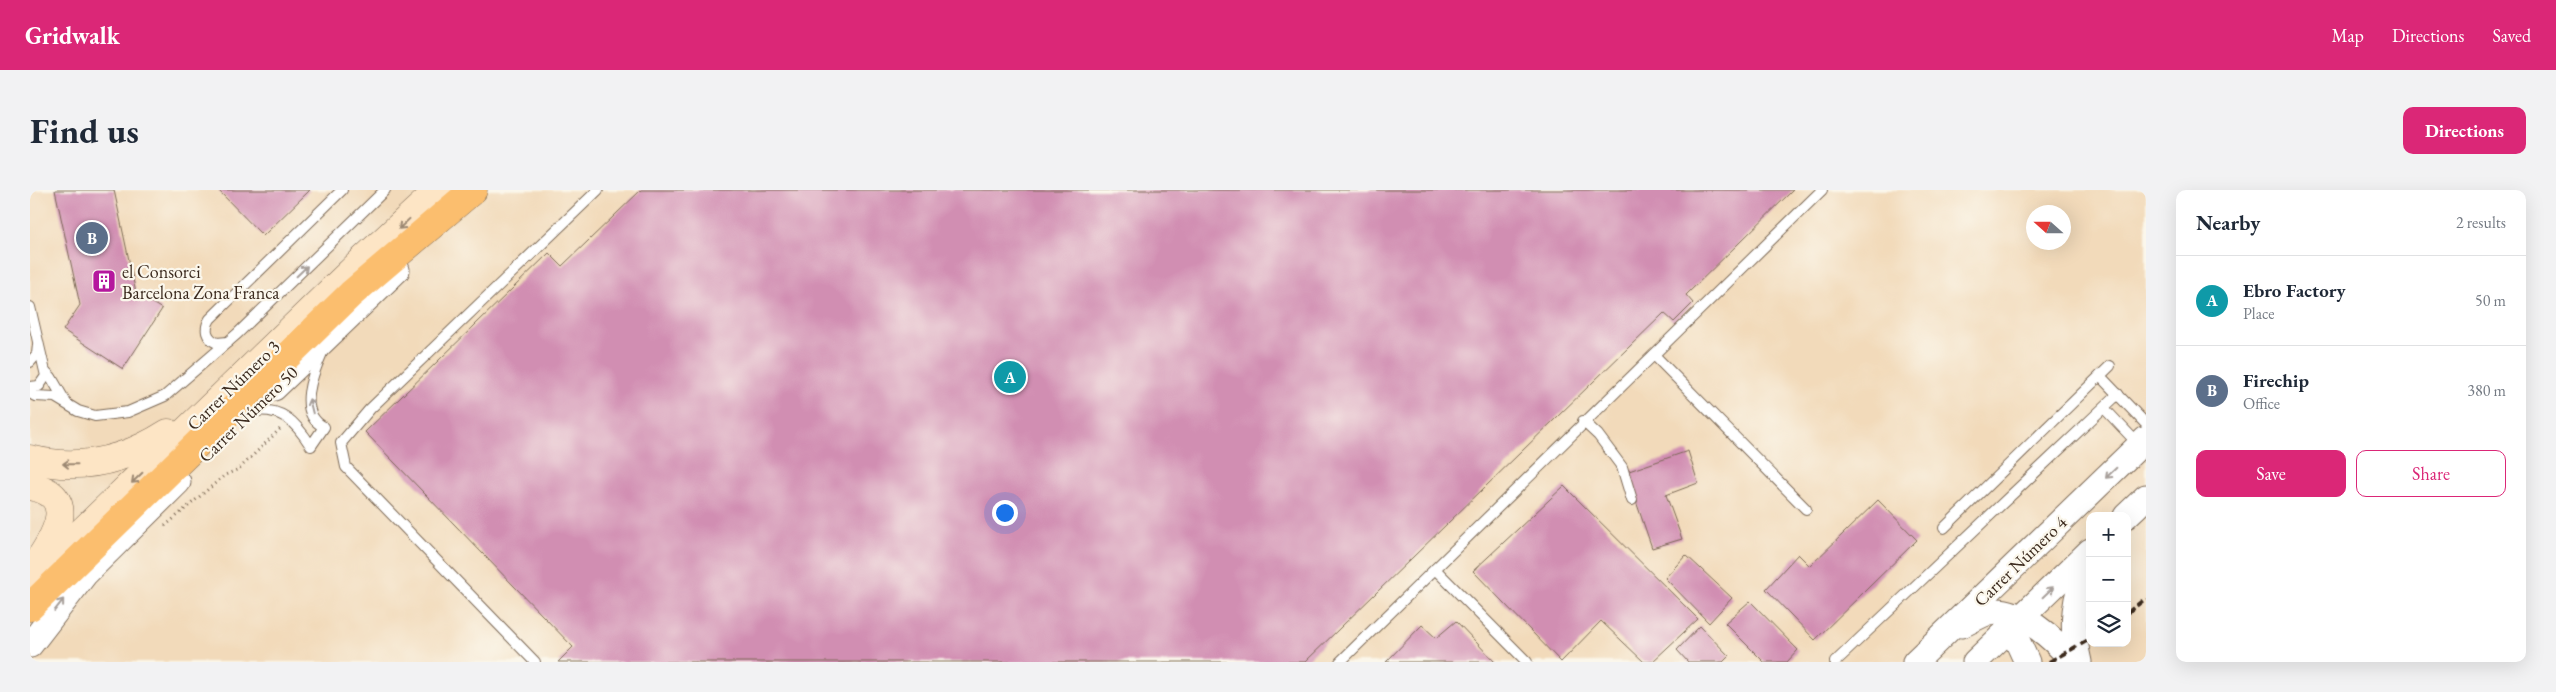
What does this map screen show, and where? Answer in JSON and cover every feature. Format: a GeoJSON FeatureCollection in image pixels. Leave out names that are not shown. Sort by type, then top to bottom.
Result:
{"type":"FeatureCollection","features":[{"type":"Feature","properties":{"kind":"highway"},"geometry":{"type":"LineString","coordinates":[[30,607],[351,294],[474,190]]}},
{"type":"Feature","properties":{"kind":"main road","name":"Carrer Número 3"},"geometry":{"type":"LineString","coordinates":[[30,582],[210,407],[439,190]]}},
{"type":"Feature","properties":{"kind":"main road"},"geometry":{"type":"LineString","coordinates":[[30,459],[74,465],[114,460],[150,445],[210,407]]}},
{"type":"Feature","properties":{"kind":"main road"},"geometry":{"type":"LineString","coordinates":[[30,486],[40,489],[53,498],[60,514],[57,531],[30,574]]}},
{"type":"Feature","properties":{"kind":"street","name":"Carrer Número 50"},"geometry":{"type":"LineString","coordinates":[[30,645],[52,614],[85,574],[408,258],[474,190]]}},
{"type":"Feature","properties":{"kind":"street","name":"Carrer Número 4"},"geometry":{"type":"LineString","coordinates":[[1915,662],[2016,566],[2144,436]]}},
{"type":"Feature","properties":{"kind":"street"},"geometry":{"type":"LineString","coordinates":[[2130,512],[2146,497]]}},
{"type":"Feature","properties":{"kind":"street"},"geometry":{"type":"LineString","coordinates":[[1975,662],[2011,619],[2086,554]]}},
{"type":"Feature","properties":{"kind":"street"},"geometry":{"type":"LineString","coordinates":[[2016,566],[2005,597],[2027,662]]}},
{"type":"Feature","properties":{"kind":"street"},"geometry":{"type":"LineString","coordinates":[[2079,662],[2073,616],[2078,590],[2086,571]]}},
{"type":"Feature","properties":{"kind":"street"},"geometry":{"type":"LineString","coordinates":[[1944,634],[1990,612],[2011,619],[2052,638],[2073,662]]}},
{"type":"Feature","properties":{"kind":"lane"},"geometry":{"type":"LineString","coordinates":[[196,371],[208,351],[209,338],[206,328],[210,319],[342,190]]}},
{"type":"Feature","properties":{"kind":"lane"},"geometry":{"type":"LineString","coordinates":[[30,393],[39,396],[51,396],[66,402],[78,411],[95,416],[128,412],[165,396],[229,342],[386,190]]}},
{"type":"Feature","properties":{"kind":"lane"},"geometry":{"type":"LineString","coordinates":[[535,662],[346,466],[341,443],[370,409],[598,190]]}},
{"type":"Feature","properties":{"kind":"lane"},"geometry":{"type":"LineString","coordinates":[[1340,662],[1583,421],[1654,355],[1822,190]]}},
{"type":"Feature","properties":{"kind":"lane"},"geometry":{"type":"LineString","coordinates":[[30,307],[45,370],[42,384],[30,387]]}},
{"type":"Feature","properties":{"kind":"lane"},"geometry":{"type":"LineString","coordinates":[[250,412],[264,408],[282,414],[310,446],[324,427],[314,417],[309,404],[308,391],[312,376],[331,333]]}},
{"type":"Feature","properties":{"kind":"lane"},"geometry":{"type":"LineString","coordinates":[[209,338],[217,343],[229,342]]}},
{"type":"Feature","properties":{"kind":"lane"},"geometry":{"type":"LineString","coordinates":[[30,362],[37,354],[38,342]]}},
{"type":"Feature","properties":{"kind":"lane"},"geometry":{"type":"LineString","coordinates":[[1654,355],[1806,509]]}},
{"type":"Feature","properties":{"kind":"lane"},"geometry":{"type":"LineString","coordinates":[[30,362],[38,363],[45,370],[66,402]]}},
{"type":"Feature","properties":{"kind":"lane"},"geometry":{"type":"LineString","coordinates":[[1944,528],[2110,366]]}},
{"type":"Feature","properties":{"kind":"lane"},"geometry":{"type":"LineString","coordinates":[[2100,376],[2118,394],[2144,436]]}},
{"type":"Feature","properties":{"kind":"lane"},"geometry":{"type":"LineString","coordinates":[[1835,662],[2118,394]]}},
{"type":"Feature","properties":{"kind":"lane"},"geometry":{"type":"LineString","coordinates":[[2104,408],[2144,436]]}},
{"type":"Feature","properties":{"kind":"lane"},"geometry":{"type":"LineString","coordinates":[[1583,421],[1598,435],[1622,467],[1632,500]]}},
{"type":"Feature","properties":{"kind":"lane"},"geometry":{"type":"LineString","coordinates":[[1435,569],[1527,662]]}},
{"type":"Feature","properties":{"kind":"path","name":"Carrer Número 50"},"geometry":{"type":"LineString","coordinates":[[164,528],[225,475],[239,470],[284,426]]}},
{"type":"Feature","properties":{"kind":"building","name":"el Consorci Barcelona Zona Franca"},"geometry":{"type":"Polygon","coordinates":[[[55,190],[114,190],[136,293],[162,309],[123,369],[63,330],[80,305],[55,190]]]}},
{"type":"Feature","properties":{"kind":"building"},"geometry":{"type":"Polygon","coordinates":[[[218,190],[310,190],[263,236],[218,190]]]}},
{"type":"Feature","properties":{"kind":"building"},"geometry":{"type":"Polygon","coordinates":[[[641,190],[1793,190],[1686,295],[1693,303],[1674,322],[1664,313],[1305,662],[558,662],[573,647],[365,432],[549,253],[562,266],[641,190]]]}},
{"type":"Feature","properties":{"kind":"building"},"geometry":{"type":"Polygon","coordinates":[[[1688,451],[1698,483],[1666,495],[1682,539],[1652,548],[1626,472],[1688,451]]]}},
{"type":"Feature","properties":{"kind":"building"},"geometry":{"type":"Polygon","coordinates":[[[1564,486],[1698,619],[1652,662],[1644,662],[1601,621],[1561,662],[1473,571],[1564,486]]]}},
{"type":"Feature","properties":{"kind":"building"},"geometry":{"type":"Polygon","coordinates":[[[1878,500],[1917,540],[1815,640],[1766,589],[1798,554],[1810,566],[1878,500]]]}},
{"type":"Feature","properties":{"kind":"building"},"geometry":{"type":"Polygon","coordinates":[[[1686,555],[1732,598],[1709,623],[1665,578],[1686,555]]]}},
{"type":"Feature","properties":{"kind":"building"},"geometry":{"type":"Polygon","coordinates":[[[1750,601],[1798,650],[1787,662],[1764,662],[1725,623],[1750,601]]]}},
{"type":"Feature","properties":{"kind":"building"},"geometry":{"type":"Polygon","coordinates":[[[1456,621],[1495,662],[1386,662],[1422,625],[1436,638],[1456,621]]]}},
{"type":"Feature","properties":{"kind":"building"},"geometry":{"type":"Polygon","coordinates":[[[1700,626],[1729,656],[1723,662],[1688,662],[1677,650],[1700,626]]]}},
{"type":"Feature","properties":{"kind":"railway"},"geometry":{"type":"LineString","coordinates":[[2131,610],[2146,598]]}},
{"type":"Feature","properties":{"kind":"railway"},"geometry":{"type":"LineString","coordinates":[[2049,662],[2086,641]]}},
{"type":"Feature","properties":{"kind":"place","name":"Firechip"},"geometry":{"type":"Point","coordinates":[92,238]}},
{"type":"Feature","properties":{"kind":"place","name":"el Consorci Barcelona Zona Franca"},"geometry":{"type":"Point","coordinates":[104,281]}},
{"type":"Feature","properties":{"kind":"place","name":"Ebro Factory"},"geometry":{"type":"Point","coordinates":[1010,377]}}]}
